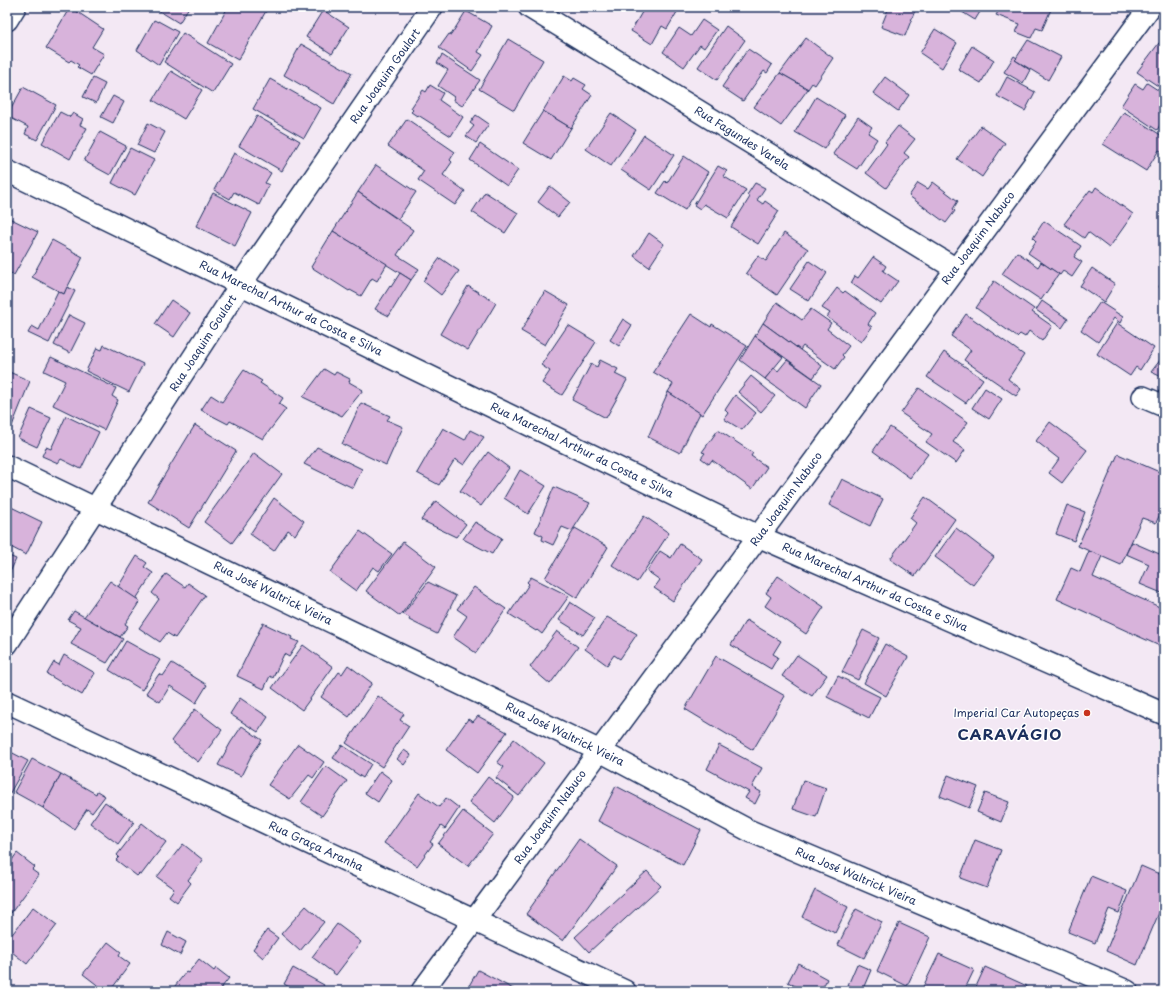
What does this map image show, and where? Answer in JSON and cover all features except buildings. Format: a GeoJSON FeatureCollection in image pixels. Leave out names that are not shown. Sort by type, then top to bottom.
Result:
{"type":"FeatureCollection","features":[{"type":"Feature","properties":{"kind":"street"},"geometry":{"type":"LineString","coordinates":[[7,20],[15,7]]}},
{"type":"Feature","properties":{"kind":"street","name":"Rua Joaquim Goulart"},"geometry":{"type":"LineString","coordinates":[[7,644],[241,284],[432,7]]}},
{"type":"Feature","properties":{"kind":"street","name":"Rua Fagundes Varela"},"geometry":{"type":"LineString","coordinates":[[529,7],[956,269]]}},
{"type":"Feature","properties":{"kind":"street","name":"Rua Joaquim Nabuco"},"geometry":{"type":"LineString","coordinates":[[422,991],[1150,7]]}},
{"type":"Feature","properties":{"kind":"street","name":"Rua Marechal Arthur da Costa e Silva"},"geometry":{"type":"LineString","coordinates":[[7,171],[758,536],[1164,714]]}},
{"type":"Feature","properties":{"kind":"street"},"geometry":{"type":"LineString","coordinates":[[1143,397],[1164,406]]}},
{"type":"Feature","properties":{"kind":"street","name":"Rua José Waltrick Vieira"},"geometry":{"type":"LineString","coordinates":[[7,466],[600,750],[750,831],[1127,991]]}},
{"type":"Feature","properties":{"kind":"street","name":"Rua Graça Aranha"},"geometry":{"type":"LineString","coordinates":[[7,702],[625,991]]}},
{"type":"Feature","properties":{"kind":"place","name":"Imperial Car Autopeças"},"geometry":{"type":"Point","coordinates":[1087,713]}},
{"type":"Feature","properties":{"kind":"district","name":"CARAVÁGIO"},"geometry":{"type":"Point","coordinates":[1010,735]}}]}
